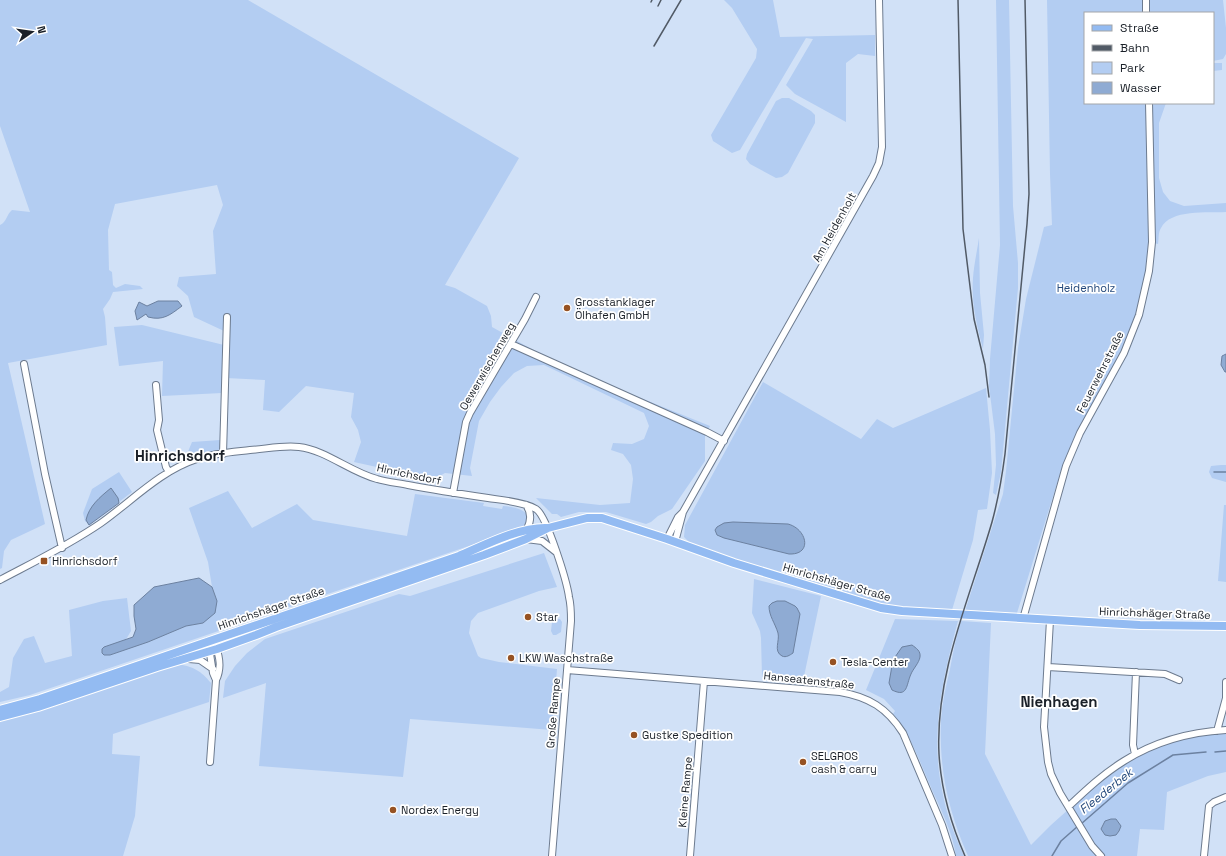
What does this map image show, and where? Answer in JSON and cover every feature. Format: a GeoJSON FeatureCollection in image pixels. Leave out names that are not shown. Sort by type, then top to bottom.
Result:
{"type":"FeatureCollection","features":[{"type":"Feature","properties":{"kind":"main road","name":"Hinrichshäger Straße"},"geometry":{"type":"LineString","coordinates":[[0,717],[38,707],[213,650],[478,557],[526,539],[548,528],[580,519],[602,518],[671,540],[734,563],[881,608],[902,611],[1023,619],[1160,626],[1226,626]]}},
{"type":"Feature","properties":{"kind":"main road","name":"Hinrichshäger Straße"},"geometry":{"type":"LineString","coordinates":[[0,710],[40,699],[211,641],[459,556],[491,542],[535,527],[548,528]]}},
{"type":"Feature","properties":{"kind":"street","name":"Am Heidenholt"},"geometry":{"type":"LineString","coordinates":[[671,540],[683,512],[874,176],[879,163],[882,147],[879,0]]}},
{"type":"Feature","properties":{"kind":"street"},"geometry":{"type":"LineString","coordinates":[[1146,0],[1146,12]]}},
{"type":"Feature","properties":{"kind":"street","name":"Feuerwehrstraße"},"geometry":{"type":"LineString","coordinates":[[1023,619],[1066,466],[1080,433],[1124,353],[1139,315],[1149,271],[1152,242],[1149,104]]}},
{"type":"Feature","properties":{"kind":"street","name":"Oewerwischenweg"},"geometry":{"type":"LineString","coordinates":[[453,493],[466,422],[537,298]]}},
{"type":"Feature","properties":{"kind":"street"},"geometry":{"type":"LineString","coordinates":[[223,454],[226,317]]}},
{"type":"Feature","properties":{"kind":"street"},"geometry":{"type":"LineString","coordinates":[[511,344],[724,441]]}},
{"type":"Feature","properties":{"kind":"street"},"geometry":{"type":"LineString","coordinates":[[24,364],[45,474],[62,548]]}},
{"type":"Feature","properties":{"kind":"street"},"geometry":{"type":"LineString","coordinates":[[156,386],[159,420],[157,430],[168,472]]}},
{"type":"Feature","properties":{"kind":"street","name":"Hinrichsdorf"},"geometry":{"type":"LineString","coordinates":[[0,580],[62,548],[102,522],[178,466],[199,458],[283,446],[314,450],[361,473],[377,479],[519,503],[536,508],[541,513],[548,528]]}},
{"type":"Feature","properties":{"kind":"street"},"geometry":{"type":"LineString","coordinates":[[526,505],[531,517],[527,530]]}},
{"type":"Feature","properties":{"kind":"street","name":"Große Rampe"},"geometry":{"type":"LineString","coordinates":[[548,528],[566,582],[571,607],[552,856]]}},
{"type":"Feature","properties":{"kind":"street"},"geometry":{"type":"LineString","coordinates":[[526,539],[542,541],[556,552]]}},
{"type":"Feature","properties":{"kind":"street"},"geometry":{"type":"LineString","coordinates":[[1050,620],[1044,727],[1051,774],[1060,793],[1092,846],[1101,856]]}},
{"type":"Feature","properties":{"kind":"street"},"geometry":{"type":"LineString","coordinates":[[210,762],[216,680],[213,669],[213,650],[211,641]]}},
{"type":"Feature","properties":{"kind":"street"},"geometry":{"type":"LineString","coordinates":[[213,650],[220,662],[219,674],[216,680]]}},
{"type":"Feature","properties":{"kind":"street"},"geometry":{"type":"LineString","coordinates":[[186,659],[200,660],[213,669]]}},
{"type":"Feature","properties":{"kind":"street"},"geometry":{"type":"LineString","coordinates":[[1048,667],[1164,674],[1179,680]]}},
{"type":"Feature","properties":{"kind":"street","name":"Hanseatenstraße"},"geometry":{"type":"LineString","coordinates":[[567,670],[840,692],[859,696],[871,701],[881,708],[897,724],[903,733],[942,825],[952,856]]}},
{"type":"Feature","properties":{"kind":"street"},"geometry":{"type":"LineString","coordinates":[[1135,754],[1133,745],[1136,672]]}},
{"type":"Feature","properties":{"kind":"street","name":"Kleine Rampe"},"geometry":{"type":"LineString","coordinates":[[690,856],[704,681]]}},
{"type":"Feature","properties":{"kind":"street"},"geometry":{"type":"LineString","coordinates":[[1217,730],[1226,698],[1226,682]]}},
{"type":"Feature","properties":{"kind":"street"},"geometry":{"type":"LineString","coordinates":[[1069,806],[1101,778],[1123,761],[1135,754],[1173,739],[1196,733],[1226,730]]}},
{"type":"Feature","properties":{"kind":"street"},"geometry":{"type":"LineString","coordinates":[[1204,856],[1209,806],[1226,797]]}},
{"type":"Feature","properties":{"kind":"green space"},"geometry":{"type":"Polygon","coordinates":[[[0,0],[248,0],[519,158],[445,285],[455,288],[487,306],[491,316],[492,327],[537,352],[606,384],[710,426],[705,436],[705,461],[672,509],[646,524],[606,512],[579,512],[561,517],[557,514],[552,514],[536,498],[600,505],[630,503],[633,479],[631,465],[623,454],[611,450],[613,443],[632,444],[644,439],[649,426],[644,413],[544,365],[527,366],[514,373],[490,402],[479,421],[470,468],[472,476],[445,473],[431,479],[354,462],[361,442],[358,430],[351,417],[354,393],[306,386],[279,412],[263,410],[265,380],[226,378],[222,393],[162,396],[163,361],[119,366],[114,327],[142,325],[224,345],[224,331],[194,317],[188,296],[177,286],[179,277],[216,274],[213,231],[223,205],[217,185],[115,204],[108,230],[109,270],[112,272],[113,285],[116,288],[125,284],[140,286],[143,289],[113,292],[103,309],[107,345],[8,363],[45,524],[11,540],[4,551],[2,568],[0,569],[0,225],[4,222],[12,210],[30,212],[0,126],[0,0]]]}},
{"type":"Feature","properties":{"kind":"green space"},"geometry":{"type":"Polygon","coordinates":[[[724,0],[773,0],[780,37],[875,35],[875,56],[858,54],[846,63],[846,122],[795,94],[786,85],[813,39],[806,38],[740,150],[732,153],[713,141],[711,135],[756,58],[757,49],[732,8],[724,0]]]}},
{"type":"Feature","properties":{"kind":"green space"},"geometry":{"type":"Polygon","coordinates":[[[996,0],[1009,0],[1013,206],[1018,263],[1018,288],[1001,472],[996,495],[993,493],[996,465],[995,434],[989,386],[1000,245],[996,0]]]}},
{"type":"Feature","properties":{"kind":"green space","name":"Heidenholz"},"geometry":{"type":"Polygon","coordinates":[[[1047,0],[1223,0],[1226,28],[1226,54],[1223,59],[1214,61],[1214,12],[1084,12],[1084,104],[1147,104],[1149,241],[1146,270],[1137,314],[1123,351],[1077,431],[1063,464],[1017,613],[1011,614],[965,611],[1003,494],[1018,348],[1026,299],[1044,227],[1052,225],[1047,0]]]}},
{"type":"Feature","properties":{"kind":"green space"},"geometry":{"type":"Polygon","coordinates":[[[1214,63],[1222,63],[1222,70],[1214,71],[1214,63]]]}},
{"type":"Feature","properties":{"kind":"green space"},"geometry":{"type":"Polygon","coordinates":[[[782,98],[789,98],[811,111],[815,115],[815,123],[788,173],[782,177],[776,178],[750,164],[746,159],[747,154],[776,101],[782,98]]]}},
{"type":"Feature","properties":{"kind":"green space"},"geometry":{"type":"Polygon","coordinates":[[[1151,104],[1166,104],[1159,123],[1159,178],[1163,192],[1170,201],[1184,206],[1226,203],[1226,212],[1190,213],[1172,218],[1166,222],[1160,230],[1158,244],[1154,243],[1151,104]]]}},
{"type":"Feature","properties":{"kind":"green space"},"geometry":{"type":"Polygon","coordinates":[[[979,238],[980,293],[984,335],[983,349],[973,296],[973,273],[979,238]]]}},
{"type":"Feature","properties":{"kind":"green space"},"geometry":{"type":"Polygon","coordinates":[[[763,382],[861,439],[877,419],[893,428],[986,388],[992,473],[987,509],[978,510],[973,540],[952,610],[902,608],[880,605],[735,560],[691,544],[684,537],[685,525],[763,382]]]}},
{"type":"Feature","properties":{"kind":"green space"},"geometry":{"type":"Polygon","coordinates":[[[220,440],[219,451],[202,454],[188,459],[187,454],[192,442],[220,440]]]}},
{"type":"Feature","properties":{"kind":"green space"},"geometry":{"type":"Polygon","coordinates":[[[1226,465],[1226,482],[1212,478],[1209,472],[1211,466],[1226,465]]]}},
{"type":"Feature","properties":{"kind":"green space"},"geometry":{"type":"Polygon","coordinates":[[[119,472],[132,492],[89,525],[85,521],[83,513],[92,489],[119,472]]]}},
{"type":"Feature","properties":{"kind":"green space"},"geometry":{"type":"Polygon","coordinates":[[[228,491],[252,528],[297,504],[313,520],[407,536],[415,494],[484,503],[483,506],[502,509],[503,506],[513,507],[523,511],[527,518],[522,528],[30,695],[0,702],[0,692],[9,687],[13,658],[24,639],[34,636],[45,663],[72,656],[69,610],[103,601],[127,598],[131,631],[125,641],[104,647],[105,655],[110,655],[148,642],[186,626],[203,623],[217,601],[212,587],[208,562],[189,508],[228,491]]]}},
{"type":"Feature","properties":{"kind":"green space"},"geometry":{"type":"Polygon","coordinates":[[[1224,505],[1226,505],[1226,582],[1218,581],[1224,505]]]}},
{"type":"Feature","properties":{"kind":"green space"},"geometry":{"type":"Polygon","coordinates":[[[544,553],[557,587],[539,591],[478,613],[471,621],[469,633],[478,656],[481,658],[499,662],[557,669],[552,730],[410,719],[403,777],[259,766],[266,683],[223,698],[225,681],[235,666],[247,653],[265,639],[399,594],[410,596],[544,553]]]}},
{"type":"Feature","properties":{"kind":"green space"},"geometry":{"type":"Polygon","coordinates":[[[754,579],[821,596],[803,681],[762,677],[760,631],[752,613],[754,579]]]}},
{"type":"Feature","properties":{"kind":"green space"},"geometry":{"type":"Polygon","coordinates":[[[556,619],[560,619],[562,622],[561,632],[553,635],[551,631],[552,622],[556,619]]]}},
{"type":"Feature","properties":{"kind":"green space"},"geometry":{"type":"Polygon","coordinates":[[[895,619],[958,621],[943,684],[937,747],[942,790],[946,807],[964,856],[956,856],[950,831],[911,742],[906,732],[893,714],[895,711],[884,699],[866,690],[895,619]]]}},
{"type":"Feature","properties":{"kind":"green space"},"geometry":{"type":"Polygon","coordinates":[[[961,621],[991,623],[985,754],[1031,845],[1098,783],[1127,762],[1162,745],[1195,736],[1226,732],[1226,772],[1208,776],[1167,792],[1164,830],[1140,829],[1137,856],[968,856],[955,822],[946,790],[943,773],[941,738],[943,701],[961,621]]]}},
{"type":"Feature","properties":{"kind":"green space"},"geometry":{"type":"Polygon","coordinates":[[[179,664],[197,670],[211,683],[209,702],[113,734],[112,754],[140,756],[135,816],[123,856],[0,856],[0,721],[38,711],[179,664]]]}},
{"type":"Feature","properties":{"kind":"water"},"geometry":{"type":"Polygon","coordinates":[[[158,301],[178,301],[182,306],[162,318],[148,317],[146,314],[137,320],[135,311],[139,302],[147,306],[158,301]]]}},
{"type":"Feature","properties":{"kind":"water"},"geometry":{"type":"Polygon","coordinates":[[[1226,354],[1225,372],[1221,365],[1222,356],[1226,354]]]}},
{"type":"Feature","properties":{"kind":"water"},"geometry":{"type":"Polygon","coordinates":[[[111,488],[118,498],[119,503],[89,525],[86,520],[92,506],[111,488]]]}},
{"type":"Feature","properties":{"kind":"water"},"geometry":{"type":"Polygon","coordinates":[[[724,523],[788,524],[800,531],[805,541],[804,546],[802,550],[797,553],[789,554],[717,535],[715,530],[717,527],[724,523]]]}},
{"type":"Feature","properties":{"kind":"water"},"geometry":{"type":"Polygon","coordinates":[[[199,578],[212,587],[217,601],[215,613],[203,623],[186,626],[148,642],[110,655],[104,655],[102,653],[102,649],[104,647],[133,637],[136,629],[134,605],[154,587],[199,578]]]}},
{"type":"Feature","properties":{"kind":"water"},"geometry":{"type":"Polygon","coordinates":[[[777,601],[785,601],[795,606],[800,614],[793,653],[783,657],[779,654],[777,649],[778,633],[769,610],[769,606],[777,601]]]}},
{"type":"Feature","properties":{"kind":"water"},"geometry":{"type":"Polygon","coordinates":[[[912,645],[919,651],[919,659],[911,674],[906,689],[901,692],[897,692],[892,690],[889,683],[893,660],[902,647],[912,645]]]}},
{"type":"Feature","properties":{"kind":"water"},"geometry":{"type":"Polygon","coordinates":[[[1116,819],[1121,826],[1116,835],[1105,835],[1101,829],[1105,821],[1116,819]]]}},
{"type":"Feature","properties":{"kind":"waterway"},"geometry":{"type":"LineString","coordinates":[[1214,472],[1226,472]]}},
{"type":"Feature","properties":{"kind":"waterway","name":"Fleederbek"},"geometry":{"type":"LineString","coordinates":[[1215,752],[1226,751]]}},
{"type":"Feature","properties":{"kind":"waterway","name":"Fleederbek"},"geometry":{"type":"LineString","coordinates":[[1081,824],[1128,783],[1173,755],[1206,752]]}},
{"type":"Feature","properties":{"kind":"waterway","name":"Fleederbek"},"geometry":{"type":"LineString","coordinates":[[1052,856],[1061,841],[1078,826]]}},
{"type":"Feature","properties":{"kind":"railway"},"geometry":{"type":"LineString","coordinates":[[658,6],[661,0]]}},
{"type":"Feature","properties":{"kind":"railway"},"geometry":{"type":"LineString","coordinates":[[654,46],[681,0]]}},
{"type":"Feature","properties":{"kind":"railway"},"geometry":{"type":"LineString","coordinates":[[958,0],[963,229],[974,319],[985,365],[989,397]]}},
{"type":"Feature","properties":{"kind":"railway"},"geometry":{"type":"LineString","coordinates":[[965,856],[955,831],[944,793],[939,754],[939,724],[942,694],[948,665],[992,522],[1000,488],[1005,454],[1029,194],[1025,0]]}},
{"type":"Feature","properties":{"kind":"place","name":"Grosstanklager Ölhafen GmbH"},"geometry":{"type":"Point","coordinates":[567,308]}},
{"type":"Feature","properties":{"kind":"place","name":"Hinrichsdorf"},"geometry":{"type":"Point","coordinates":[44,561]}},
{"type":"Feature","properties":{"kind":"place","name":"Star"},"geometry":{"type":"Point","coordinates":[528,617]}},
{"type":"Feature","properties":{"kind":"place","name":"LKW Waschstraße"},"geometry":{"type":"Point","coordinates":[511,658]}},
{"type":"Feature","properties":{"kind":"place","name":"Tesla-Center"},"geometry":{"type":"Point","coordinates":[833,662]}},
{"type":"Feature","properties":{"kind":"place","name":"Gustke Spedition"},"geometry":{"type":"Point","coordinates":[634,735]}},
{"type":"Feature","properties":{"kind":"place","name":"SELGROS cash & carry"},"geometry":{"type":"Point","coordinates":[803,762]}},
{"type":"Feature","properties":{"kind":"place","name":"Nordex Energy"},"geometry":{"type":"Point","coordinates":[393,810]}},
{"type":"Feature","properties":{"kind":"district","name":"Hinrichsdorf"},"geometry":{"type":"Point","coordinates":[180,455]}},
{"type":"Feature","properties":{"kind":"district","name":"Nienhagen"},"geometry":{"type":"Point","coordinates":[1059,701]}}]}
